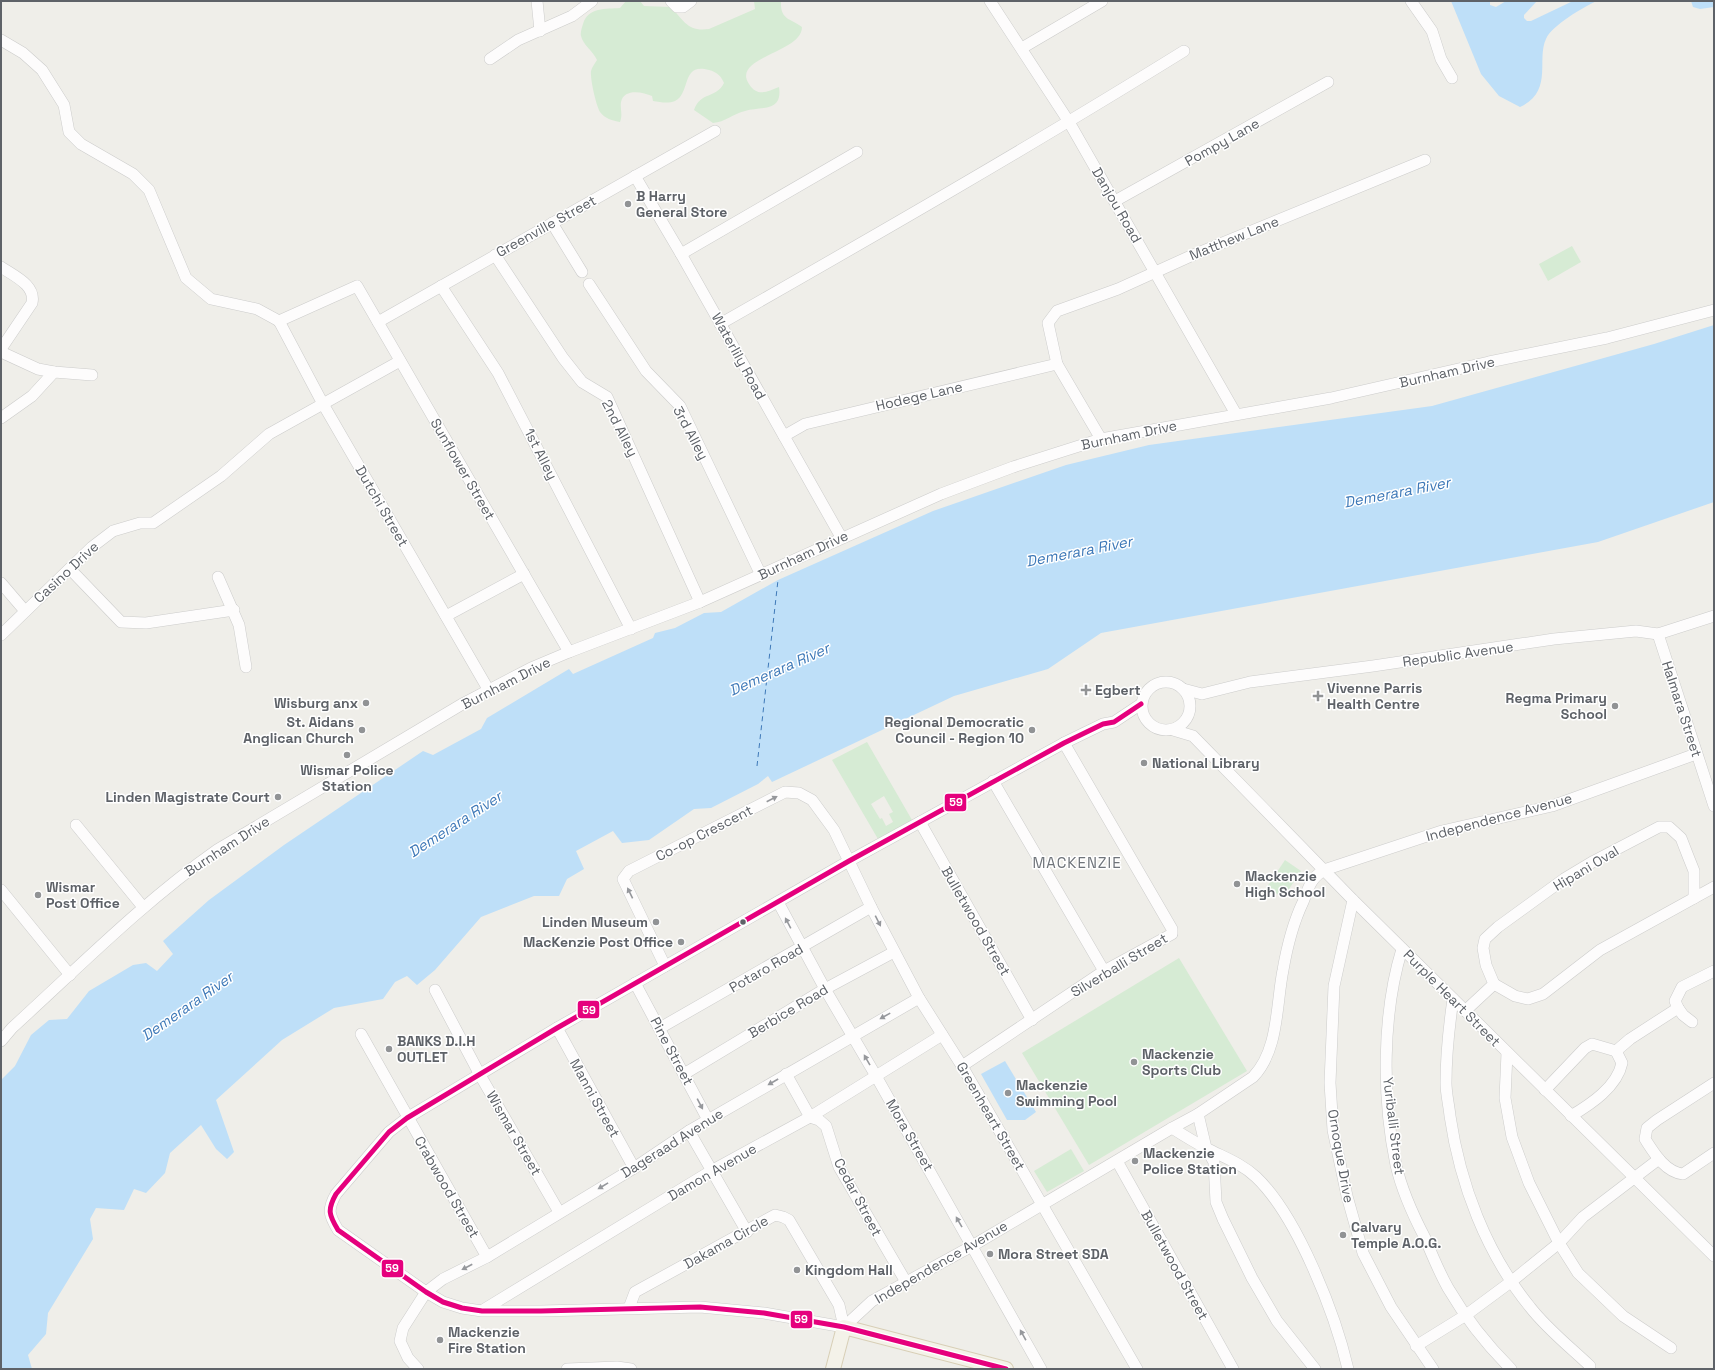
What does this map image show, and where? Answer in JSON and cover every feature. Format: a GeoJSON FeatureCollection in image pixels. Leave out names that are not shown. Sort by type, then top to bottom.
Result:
{"type":"FeatureCollection","features":[{"type":"Feature","properties":{"kind":"main road"},"geometry":{"type":"LineString","coordinates":[[833,1369],[844,1327],[1006,1369]]}},
{"type":"Feature","properties":{"kind":"street"},"geometry":{"type":"LineString","coordinates":[[537,1],[540,32]]}},
{"type":"Feature","properties":{"kind":"street"},"geometry":{"type":"LineString","coordinates":[[490,59],[518,40],[540,32],[572,16],[592,1]]}},
{"type":"Feature","properties":{"kind":"street"},"geometry":{"type":"LineString","coordinates":[[671,1],[677,7],[683,7],[691,1]]}},
{"type":"Feature","properties":{"kind":"street","name":"Danjou Road"},"geometry":{"type":"LineString","coordinates":[[990,1],[1069,122],[1236,414]]}},
{"type":"Feature","properties":{"kind":"street"},"geometry":{"type":"LineString","coordinates":[[1022,48],[1102,1]]}},
{"type":"Feature","properties":{"kind":"street"},"geometry":{"type":"LineString","coordinates":[[1411,1],[1432,31],[1441,59],[1452,78]]}},
{"type":"Feature","properties":{"kind":"street"},"geometry":{"type":"LineString","coordinates":[[1,40],[22,53],[42,70],[64,104],[69,132],[81,144],[133,174],[149,190],[186,278],[211,299],[257,309],[279,321]]}},
{"type":"Feature","properties":{"kind":"street"},"geometry":{"type":"LineString","coordinates":[[720,324],[1069,122],[1184,51]]}},
{"type":"Feature","properties":{"kind":"street","name":"Pompy Lane"},"geometry":{"type":"LineString","coordinates":[[1115,201],[1328,82]]}},
{"type":"Feature","properties":{"kind":"street","name":"Greenville Street"},"geometry":{"type":"LineString","coordinates":[[378,322],[715,131]]}},
{"type":"Feature","properties":{"kind":"street"},"geometry":{"type":"LineString","coordinates":[[681,254],[857,152]]}},
{"type":"Feature","properties":{"kind":"street","name":"Matthew Lane"},"geometry":{"type":"LineString","coordinates":[[1057,364],[1048,322],[1057,311],[1156,273],[1193,255],[1425,160]]}},
{"type":"Feature","properties":{"kind":"street","name":"Waterlily Road"},"geometry":{"type":"LineString","coordinates":[[635,176],[681,254],[841,537]]}},
{"type":"Feature","properties":{"kind":"street"},"geometry":{"type":"LineString","coordinates":[[552,224],[582,272]]}},
{"type":"Feature","properties":{"kind":"street","name":"2nd Alley"},"geometry":{"type":"LineString","coordinates":[[495,255],[563,358],[582,382],[607,397],[700,602]]}},
{"type":"Feature","properties":{"kind":"street"},"geometry":{"type":"LineString","coordinates":[[1,267],[24,283],[30,289],[33,297],[32,303],[1,350],[38,369],[54,372],[92,374]]}},
{"type":"Feature","properties":{"kind":"street","name":"3rd Alley"},"geometry":{"type":"LineString","coordinates":[[589,284],[646,371],[680,406],[761,574]]}},
{"type":"Feature","properties":{"kind":"street","name":"Sunflower Street"},"geometry":{"type":"LineString","coordinates":[[279,321],[357,286],[569,652]]}},
{"type":"Feature","properties":{"kind":"street","name":"1st Alley"},"geometry":{"type":"LineString","coordinates":[[441,286],[498,373],[631,629]]}},
{"type":"Feature","properties":{"kind":"street","name":"Burnham Drive"},"geometry":{"type":"LineString","coordinates":[[1,1041],[143,907],[179,877],[229,843],[488,689],[569,652],[700,602],[841,537],[948,491],[1013,467],[1101,439],[1331,398],[1489,362],[1607,338],[1714,310]]}},
{"type":"Feature","properties":{"kind":"street","name":"Dutchi Street"},"geometry":{"type":"LineString","coordinates":[[279,321],[323,404],[488,689]]}},
{"type":"Feature","properties":{"kind":"street","name":"Casino Drive"},"geometry":{"type":"LineString","coordinates":[[1,635],[92,547],[113,531],[140,523],[153,523],[221,476],[269,434],[400,361]]}},
{"type":"Feature","properties":{"kind":"street"},"geometry":{"type":"LineString","coordinates":[[1057,364],[1101,439]]}},
{"type":"Feature","properties":{"kind":"street","name":"Hodege Lane"},"geometry":{"type":"LineString","coordinates":[[784,436],[805,424],[1057,364]]}},
{"type":"Feature","properties":{"kind":"street"},"geometry":{"type":"LineString","coordinates":[[1,418],[32,396],[54,372]]}},
{"type":"Feature","properties":{"kind":"street"},"geometry":{"type":"LineString","coordinates":[[70,569],[121,622],[146,623],[234,610]]}},
{"type":"Feature","properties":{"kind":"street"},"geometry":{"type":"LineString","coordinates":[[446,616],[524,574]]}},
{"type":"Feature","properties":{"kind":"street"},"geometry":{"type":"LineString","coordinates":[[218,577],[234,610],[239,625],[246,667]]}},
{"type":"Feature","properties":{"kind":"street"},"geometry":{"type":"LineString","coordinates":[[1,583],[25,611]]}},
{"type":"Feature","properties":{"kind":"street","name":"Republic Avenue"},"geometry":{"type":"LineString","coordinates":[[1182,689],[1202,694],[1250,682],[1373,666],[1554,639],[1636,631],[1658,634],[1714,616]]}},
{"type":"Feature","properties":{"kind":"street","name":"Halmara Street"},"geometry":{"type":"LineString","coordinates":[[1658,634],[1714,806]]}},
{"type":"Feature","properties":{"kind":"street"},"geometry":{"type":"LineString","coordinates":[[1154,728],[1146,722],[1142,713],[1141,704],[1144,695],[1149,688],[1157,683],[1170,683],[1182,689],[1189,701],[1189,712],[1193,736]]}},
{"type":"Feature","properties":{"kind":"street"},"geometry":{"type":"LineString","coordinates":[[1126,715],[1163,731],[1173,730],[1179,727],[1202,694]]}},
{"type":"Feature","properties":{"kind":"street"},"geometry":{"type":"LineString","coordinates":[[844,1327],[764,1313],[700,1307],[541,1311],[482,1311],[462,1308],[443,1302],[426,1292],[338,1230],[329,1215],[331,1203],[336,1194],[389,1132],[407,1118],[557,1028],[849,861],[1064,743],[1104,724],[1114,722],[1141,704]]}},
{"type":"Feature","properties":{"kind":"street","name":"Purple Heart Street"},"geometry":{"type":"LineString","coordinates":[[1173,730],[1193,736],[1402,949],[1714,1256]]}},
{"type":"Feature","properties":{"kind":"street","name":"Silverballi Street"},"geometry":{"type":"LineString","coordinates":[[962,1066],[1104,971],[1166,939],[1172,934],[1172,929],[1064,743]]}},
{"type":"Feature","properties":{"kind":"street","name":"Independence Avenue"},"geometry":{"type":"LineString","coordinates":[[844,1327],[872,1301],[972,1246],[1198,1114],[1253,1078],[1265,1060],[1271,1044],[1283,968],[1297,915],[1314,877],[1324,870],[1442,831],[1552,806],[1696,754]]}},
{"type":"Feature","properties":{"kind":"street"},"geometry":{"type":"LineString","coordinates":[[993,781],[1104,971]]}},
{"type":"Feature","properties":{"kind":"street","name":"Co-op Crescent"},"geometry":{"type":"LineString","coordinates":[[665,966],[623,879],[629,871],[785,792],[799,793],[812,800],[834,830],[849,861]]}},
{"type":"Feature","properties":{"kind":"street","name":"Bulletwood Street"},"geometry":{"type":"LineString","coordinates":[[920,822],[1032,1020]]}},
{"type":"Feature","properties":{"kind":"street"},"geometry":{"type":"LineString","coordinates":[[76,825],[143,907]]}},
{"type":"Feature","properties":{"kind":"street","name":"Hipani Oval"},"geometry":{"type":"LineString","coordinates":[[1494,984],[1486,965],[1482,948],[1485,939],[1498,927],[1564,879],[1588,864],[1659,827],[1669,827],[1681,838],[1694,871],[1694,898]]}},
{"type":"Feature","properties":{"kind":"street","name":"Greenheart Street"},"geometry":{"type":"LineString","coordinates":[[849,861],[871,907],[919,998],[962,1066],[1137,1369]]}},
{"type":"Feature","properties":{"kind":"street"},"geometry":{"type":"LineString","coordinates":[[1465,1011],[1494,984],[1515,996],[1528,999],[1543,994],[1600,950],[1714,887]]}},
{"type":"Feature","properties":{"kind":"street"},"geometry":{"type":"LineString","coordinates":[[3,897],[70,975]]}},
{"type":"Feature","properties":{"kind":"street","name":"Ornoque Drive"},"geometry":{"type":"LineString","coordinates":[[1353,900],[1334,986],[1330,1084],[1333,1130],[1347,1196],[1363,1254],[1391,1307],[1433,1369]]}},
{"type":"Feature","properties":{"kind":"street","name":"Mora Street"},"geometry":{"type":"LineString","coordinates":[[778,902],[801,947],[876,1076],[1041,1369]]}},
{"type":"Feature","properties":{"kind":"street","name":"Potaro Road"},"geometry":{"type":"LineString","coordinates":[[660,1028],[871,907]]}},
{"type":"Feature","properties":{"kind":"street","name":"Yuriballi Street"},"geometry":{"type":"LineString","coordinates":[[1402,949],[1396,968],[1386,1045],[1387,1093],[1396,1165],[1409,1205],[1448,1288],[1466,1315],[1494,1351],[1511,1369]]}},
{"type":"Feature","properties":{"kind":"street","name":"Berbice Road"},"geometry":{"type":"LineString","coordinates":[[684,1074],[825,989],[894,952]]}},
{"type":"Feature","properties":{"kind":"street"},"geometry":{"type":"LineString","coordinates":[[1692,1022],[1683,1015],[1678,1008],[1676,1001],[1682,987],[1714,971]]}},
{"type":"Feature","properties":{"kind":"street","name":"Pine Street"},"geometry":{"type":"LineString","coordinates":[[635,983],[708,1120]]}},
{"type":"Feature","properties":{"kind":"street","name":"Wismar Street"},"geometry":{"type":"LineString","coordinates":[[435,990],[480,1075],[559,1212]]}},
{"type":"Feature","properties":{"kind":"street","name":"Dageraad Avenue"},"geometry":{"type":"LineString","coordinates":[[426,1292],[443,1280],[487,1256],[634,1168],[689,1131],[852,1035],[919,998]]}},
{"type":"Feature","properties":{"kind":"street"},"geometry":{"type":"LineString","coordinates":[[1453,999],[1448,1027],[1446,1085],[1454,1139],[1468,1195],[1490,1243],[1512,1281],[1530,1307],[1590,1366]]}},
{"type":"Feature","properties":{"kind":"street"},"geometry":{"type":"LineString","coordinates":[[1616,1051],[1630,1039],[1678,1008]]}},
{"type":"Feature","properties":{"kind":"street","name":"Manni Street"},"geometry":{"type":"LineString","coordinates":[[557,1028],[634,1168]]}},
{"type":"Feature","properties":{"kind":"street","name":"Crabwood Street"},"geometry":{"type":"LineString","coordinates":[[361,1034],[407,1118],[487,1256]]}},
{"type":"Feature","properties":{"kind":"street","name":"Damon Avenue"},"geometry":{"type":"LineString","coordinates":[[482,1311],[711,1171],[810,1117],[942,1035]]}},
{"type":"Feature","properties":{"kind":"street"},"geometry":{"type":"LineString","coordinates":[[1545,1090],[1585,1048],[1592,1044],[1616,1051],[1622,1063],[1620,1073],[1608,1090],[1571,1116]]}},
{"type":"Feature","properties":{"kind":"street"},"geometry":{"type":"LineString","coordinates":[[1507,1053],[1505,1098],[1512,1137],[1529,1183],[1559,1243],[1578,1273],[1623,1316],[1671,1348]]}},
{"type":"Feature","properties":{"kind":"street","name":"Cedar Street"},"geometry":{"type":"LineString","coordinates":[[786,1074],[810,1117],[820,1120],[826,1126],[839,1167],[906,1282]]}},
{"type":"Feature","properties":{"kind":"street"},"geometry":{"type":"LineString","coordinates":[[1714,1083],[1647,1128],[1645,1139],[1659,1159],[1671,1171],[1683,1174],[1714,1153]]}},
{"type":"Feature","properties":{"kind":"street"},"geometry":{"type":"LineString","coordinates":[[1198,1114],[1206,1148],[1214,1162],[1216,1202],[1249,1272],[1277,1321],[1315,1369]]}},
{"type":"Feature","properties":{"kind":"street"},"geometry":{"type":"LineString","coordinates":[[1172,1128],[1206,1148],[1242,1166],[1255,1176],[1282,1211],[1296,1234],[1332,1314],[1348,1369]]}},
{"type":"Feature","properties":{"kind":"street"},"geometry":{"type":"LineString","coordinates":[[689,1131],[747,1232]]}},
{"type":"Feature","properties":{"kind":"street"},"geometry":{"type":"LineString","coordinates":[[1416,1346],[1466,1315],[1512,1281],[1559,1243],[1583,1217],[1659,1159]]}},
{"type":"Feature","properties":{"kind":"street","name":"Bulletwood Street"},"geometry":{"type":"LineString","coordinates":[[1117,1161],[1233,1369]]}},
{"type":"Feature","properties":{"kind":"street","name":"Dakama Circle"},"geometry":{"type":"LineString","coordinates":[[629,1308],[635,1292],[747,1232],[775,1215],[783,1216],[789,1220],[839,1305],[844,1327]]}},
{"type":"Feature","properties":{"kind":"street"},"geometry":{"type":"LineString","coordinates":[[418,1369],[408,1358],[400,1341],[403,1328],[426,1292]]}},
{"type":"Feature","properties":{"kind":"street"},"geometry":{"type":"LineString","coordinates":[[567,1369],[631,1369]]}},
{"type":"Feature","properties":{"kind":"green space"},"geometry":{"type":"Polygon","coordinates":[[[626,1],[640,1],[644,6],[671,7],[683,21],[691,27],[696,29],[709,29],[755,9],[754,1],[781,1],[782,12],[784,15],[802,27],[799,36],[791,43],[758,61],[750,67],[746,75],[749,84],[756,91],[767,92],[779,87],[777,101],[774,105],[769,107],[745,111],[713,123],[694,110],[697,104],[704,97],[717,91],[724,83],[720,76],[716,73],[709,70],[700,69],[694,70],[690,74],[683,92],[675,101],[667,103],[653,101],[652,96],[634,92],[626,95],[621,102],[620,122],[606,118],[600,112],[591,80],[591,71],[597,60],[582,39],[581,30],[585,18],[589,14],[603,9],[620,8],[626,1]]]}},
{"type":"Feature","properties":{"kind":"green space"},"geometry":{"type":"Polygon","coordinates":[[[1572,246],[1581,262],[1548,281],[1539,264],[1572,246]]]}},
{"type":"Feature","properties":{"kind":"green space"},"geometry":{"type":"Polygon","coordinates":[[[867,742],[912,820],[878,839],[832,760],[867,742]],[[884,796],[871,804],[880,819],[882,818],[886,826],[893,822],[889,814],[893,812],[884,796]]]}},
{"type":"Feature","properties":{"kind":"green space"},"geometry":{"type":"Polygon","coordinates":[[[1285,860],[1301,871],[1283,898],[1267,887],[1285,860]]]}},
{"type":"Feature","properties":{"kind":"green space","name":"Mackenzie Sports Club"},"geometry":{"type":"Polygon","coordinates":[[[1179,958],[1247,1071],[1089,1165],[1022,1053],[1179,958]]]}},
{"type":"Feature","properties":{"kind":"green space"},"geometry":{"type":"Polygon","coordinates":[[[1071,1149],[1084,1171],[1047,1192],[1034,1171],[1071,1149]]]}},
{"type":"Feature","properties":{"kind":"water"},"geometry":{"type":"Polygon","coordinates":[[[1451,1],[1490,1],[1490,5],[1496,7],[1506,1],[1537,1],[1524,15],[1524,18],[1527,21],[1531,21],[1573,1],[1597,1],[1569,17],[1554,28],[1549,34],[1543,47],[1541,84],[1537,93],[1520,107],[1499,96],[1481,74],[1451,1]]]}},
{"type":"Feature","properties":{"kind":"water"},"geometry":{"type":"Polygon","coordinates":[[[1691,1],[1714,1],[1714,7],[1700,9],[1693,7],[1691,1]]]}},
{"type":"Feature","properties":{"kind":"water","name":"Demerara River"},"geometry":{"type":"Polygon","coordinates":[[[1714,325],[1714,502],[1598,542],[1101,633],[1048,669],[954,696],[772,782],[768,776],[758,784],[711,808],[694,809],[649,840],[622,843],[613,831],[576,851],[584,869],[567,879],[559,896],[534,896],[481,917],[435,970],[417,985],[407,976],[395,982],[383,999],[334,1008],[282,1040],[216,1100],[234,1152],[227,1159],[216,1149],[201,1125],[170,1153],[165,1173],[146,1193],[134,1189],[124,1210],[96,1208],[90,1219],[93,1239],[48,1313],[46,1334],[28,1355],[32,1369],[1,1369],[1,1080],[15,1066],[31,1035],[49,1020],[67,1019],[89,991],[133,965],[146,963],[157,971],[173,954],[163,941],[209,900],[284,845],[423,751],[433,755],[481,729],[487,718],[569,669],[573,674],[653,638],[655,633],[675,628],[704,613],[721,612],[778,580],[933,511],[1066,465],[1149,445],[1432,406],[1654,344],[1714,325]]]}},
{"type":"Feature","properties":{"kind":"water","name":"Mackenzie Swimming Pool"},"geometry":{"type":"Polygon","coordinates":[[[1005,1061],[1036,1112],[1025,1120],[1007,1120],[981,1074],[1005,1061]]]}},
{"type":"Feature","properties":{"kind":"ferry route"},"geometry":{"type":"LineString","coordinates":[[757,766],[778,580]]}},
{"type":"Feature","properties":{"kind":"transit line","name":"59"},"geometry":{"type":"LineString","coordinates":[[1006,1369],[844,1327],[764,1313],[700,1307],[541,1311],[482,1311],[462,1308],[443,1302],[426,1292],[338,1230],[331,1216],[330,1208],[336,1194],[389,1132],[407,1118],[557,1028],[849,861],[1064,743],[1103,724],[1114,722],[1141,704]]}},
{"type":"Feature","properties":{"kind":"place","name":"B Harry General Store"},"geometry":{"type":"Point","coordinates":[628,204]}},
{"type":"Feature","properties":{"kind":"place","name":"Egbert"},"geometry":{"type":"Point","coordinates":[1086,690]}},
{"type":"Feature","properties":{"kind":"place","name":"Vivenne Parris Health Centre"},"geometry":{"type":"Point","coordinates":[1318,696]}},
{"type":"Feature","properties":{"kind":"place","name":"Wisburg anx"},"geometry":{"type":"Point","coordinates":[366,703]}},
{"type":"Feature","properties":{"kind":"place","name":"Regma Primary School"},"geometry":{"type":"Point","coordinates":[1615,706]}},
{"type":"Feature","properties":{"kind":"place","name":"St. Aidans Anglican Church"},"geometry":{"type":"Point","coordinates":[362,730]}},
{"type":"Feature","properties":{"kind":"place","name":"Regional Democratic Council - Region 10"},"geometry":{"type":"Point","coordinates":[1032,730]}},
{"type":"Feature","properties":{"kind":"place","name":"Wismar Police Station"},"geometry":{"type":"Point","coordinates":[347,755]}},
{"type":"Feature","properties":{"kind":"place","name":"National Library"},"geometry":{"type":"Point","coordinates":[1144,763]}},
{"type":"Feature","properties":{"kind":"place","name":"Linden Magistrate Court"},"geometry":{"type":"Point","coordinates":[278,797]}},
{"type":"Feature","properties":{"kind":"place","name":"Mackenzie High School"},"geometry":{"type":"Point","coordinates":[1237,884]}},
{"type":"Feature","properties":{"kind":"place","name":"Wismar Post Office"},"geometry":{"type":"Point","coordinates":[38,895]}},
{"type":"Feature","properties":{"kind":"place","name":"Linden Museum"},"geometry":{"type":"Point","coordinates":[656,922]}},
{"type":"Feature","properties":{"kind":"place","name":"MacKenzie Post Office"},"geometry":{"type":"Point","coordinates":[681,942]}},
{"type":"Feature","properties":{"kind":"place","name":"BANKS D.I.H OUTLET"},"geometry":{"type":"Point","coordinates":[389,1049]}},
{"type":"Feature","properties":{"kind":"place","name":"Mackenzie Sports Club"},"geometry":{"type":"Point","coordinates":[1134,1062]}},
{"type":"Feature","properties":{"kind":"place","name":"Mackenzie Swimming Pool"},"geometry":{"type":"Point","coordinates":[1008,1093]}},
{"type":"Feature","properties":{"kind":"place","name":"Mackenzie Police Station"},"geometry":{"type":"Point","coordinates":[1135,1161]}},
{"type":"Feature","properties":{"kind":"place","name":"Calvary Temple A.O.G."},"geometry":{"type":"Point","coordinates":[1343,1235]}},
{"type":"Feature","properties":{"kind":"place","name":"Mora Street SDA"},"geometry":{"type":"Point","coordinates":[990,1254]}},
{"type":"Feature","properties":{"kind":"place","name":"Kingdom Hall"},"geometry":{"type":"Point","coordinates":[797,1270]}},
{"type":"Feature","properties":{"kind":"place","name":"Mackenzie Fire Station"},"geometry":{"type":"Point","coordinates":[440,1340]}},
{"type":"Feature","properties":{"kind":"district","name":"MACKENZIE"},"geometry":{"type":"Point","coordinates":[1077,862]}}]}
